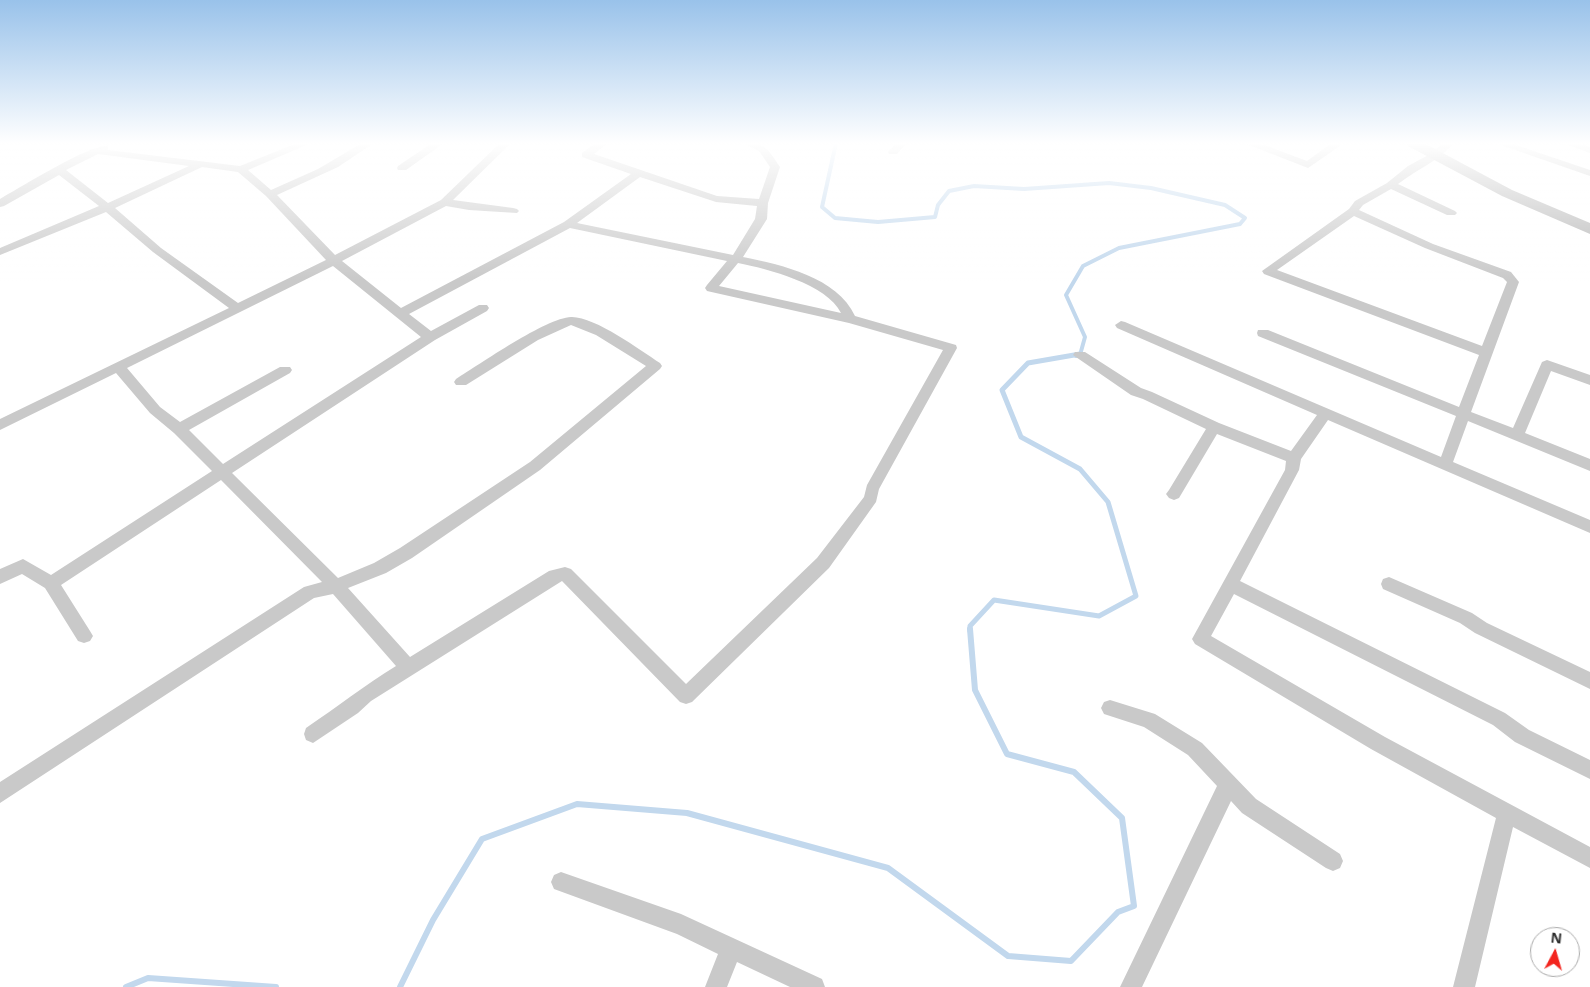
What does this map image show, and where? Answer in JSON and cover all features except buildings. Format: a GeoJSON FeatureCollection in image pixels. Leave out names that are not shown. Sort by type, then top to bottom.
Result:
{"type":"FeatureCollection","features":[{"type":"Feature","properties":{"kind":"street"},"geometry":{"type":"LineString","coordinates":[[0,204],[26,189]]}},
{"type":"Feature","properties":{"kind":"street"},"geometry":{"type":"LineString","coordinates":[[84,189],[157,250],[237,308]]}},
{"type":"Feature","properties":{"kind":"street"},"geometry":{"type":"LineString","coordinates":[[0,252],[150,189]]}},
{"type":"Feature","properties":{"kind":"street"},"geometry":{"type":"LineString","coordinates":[[264,189],[333,260],[430,337]]}},
{"type":"Feature","properties":{"kind":"street"},"geometry":{"type":"LineString","coordinates":[[270,194],[284,189]]}},
{"type":"Feature","properties":{"kind":"street"},"geometry":{"type":"LineString","coordinates":[[0,426],[333,260],[445,202],[458,189]]}},
{"type":"Feature","properties":{"kind":"street"},"geometry":{"type":"LineString","coordinates":[[400,314],[568,224],[616,189]]}},
{"type":"Feature","properties":{"kind":"street"},"geometry":{"type":"LineString","coordinates":[[685,189],[716,199],[763,203]]}},
{"type":"Feature","properties":{"kind":"street"},"geometry":{"type":"LineString","coordinates":[[312,734],[352,707],[365,695],[555,576],[565,574],[686,696],[824,564],[871,498],[872,489],[951,348],[850,319],[711,288],[743,250],[761,219],[763,203],[768,189]]}},
{"type":"Feature","properties":{"kind":"street"},"geometry":{"type":"LineString","coordinates":[[1384,189],[1359,204],[1353,211],[1268,270],[1487,353]]}},
{"type":"Feature","properties":{"kind":"street"},"geometry":{"type":"LineString","coordinates":[[1400,189],[1451,213]]}},
{"type":"Feature","properties":{"kind":"street"},"geometry":{"type":"LineString","coordinates":[[1500,189],[1589,227]]}},
{"type":"Feature","properties":{"kind":"street"},"geometry":{"type":"LineString","coordinates":[[445,202],[469,207],[513,211]]}},
{"type":"Feature","properties":{"kind":"street"},"geometry":{"type":"LineString","coordinates":[[1353,211],[1429,246],[1508,275],[1513,282],[1445,464]]}},
{"type":"Feature","properties":{"kind":"street"},"geometry":{"type":"LineString","coordinates":[[568,224],[754,263],[803,278],[831,294],[845,308],[850,319]]}},
{"type":"Feature","properties":{"kind":"street"},"geometry":{"type":"LineString","coordinates":[[51,583],[430,337],[483,308]]}},
{"type":"Feature","properties":{"kind":"street"},"geometry":{"type":"LineString","coordinates":[[0,793],[310,592],[336,586],[380,568],[406,553],[535,466],[655,366],[594,329],[571,321],[552,328],[461,382]]}},
{"type":"Feature","properties":{"kind":"street"},"geometry":{"type":"LineString","coordinates":[[1121,325],[1590,527]]}},
{"type":"Feature","properties":{"kind":"street"},"geometry":{"type":"LineString","coordinates":[[1264,333],[1590,465]]}},
{"type":"Feature","properties":{"kind":"street"},"geometry":{"type":"LineString","coordinates":[[1080,355],[1136,392],[1147,395],[1214,427],[1294,458]]}},
{"type":"Feature","properties":{"kind":"street"},"geometry":{"type":"LineString","coordinates":[[1517,436],[1547,365],[1590,380]]}},
{"type":"Feature","properties":{"kind":"street"},"geometry":{"type":"LineString","coordinates":[[119,368],[155,410],[179,429],[336,586],[409,669]]}},
{"type":"Feature","properties":{"kind":"street"},"geometry":{"type":"LineString","coordinates":[[179,429],[285,370]]}},
{"type":"Feature","properties":{"kind":"street"},"geometry":{"type":"LineString","coordinates":[[1326,412],[1294,458],[1292,470],[1201,639],[1378,743],[1590,858]]}},
{"type":"Feature","properties":{"kind":"street"},"geometry":{"type":"LineString","coordinates":[[1174,494],[1214,427]]}},
{"type":"Feature","properties":{"kind":"street"},"geometry":{"type":"LineString","coordinates":[[0,577],[23,566],[51,583],[84,636]]}},
{"type":"Feature","properties":{"kind":"street"},"geometry":{"type":"LineString","coordinates":[[1230,584],[1499,719],[1522,736],[1590,770]]}},
{"type":"Feature","properties":{"kind":"street"},"geometry":{"type":"LineString","coordinates":[[1389,584],[1466,618],[1481,628],[1590,681]]}},
{"type":"Feature","properties":{"kind":"street"},"geometry":{"type":"LineString","coordinates":[[1110,708],[1149,720],[1195,749],[1249,806],[1333,861]]}},
{"type":"Feature","properties":{"kind":"street"},"geometry":{"type":"LineString","coordinates":[[1131,987],[1228,785]]}},
{"type":"Feature","properties":{"kind":"street"},"geometry":{"type":"LineString","coordinates":[[1464,987],[1508,813]]}},
{"type":"Feature","properties":{"kind":"street"},"geometry":{"type":"LineString","coordinates":[[561,882],[681,925],[814,987]]}},
{"type":"Feature","properties":{"kind":"street"},"geometry":{"type":"LineString","coordinates":[[716,987],[731,949]]}},
{"type":"Feature","properties":{"kind":"waterway"},"geometry":{"type":"LineString","coordinates":[[826,189],[822,207],[835,218],[878,222],[935,217],[938,205],[949,191],[959,189]]}},
{"type":"Feature","properties":{"kind":"waterway"},"geometry":{"type":"LineString","coordinates":[[1076,356],[1080,355],[1085,337],[1066,295],[1083,266],[1119,248],[1240,224],[1245,218],[1225,205],[1156,189]]}},
{"type":"Feature","properties":{"kind":"waterway"},"geometry":{"type":"LineString","coordinates":[[970,629],[970,626],[994,600],[1099,616],[1136,596],[1108,502],[1080,469],[1021,437],[1002,390],[1028,363],[1080,354]]}},
{"type":"Feature","properties":{"kind":"waterway"},"geometry":{"type":"LineString","coordinates":[[400,987],[433,920],[482,839],[577,804],[687,813],[888,868],[1008,956],[1071,961],[1118,912],[1134,906],[1122,818],[1074,772],[1007,754],[975,690],[970,629]]}},
{"type":"Feature","properties":{"kind":"waterway"},"geometry":{"type":"LineString","coordinates":[[126,987],[148,978],[276,987]]}}]}
